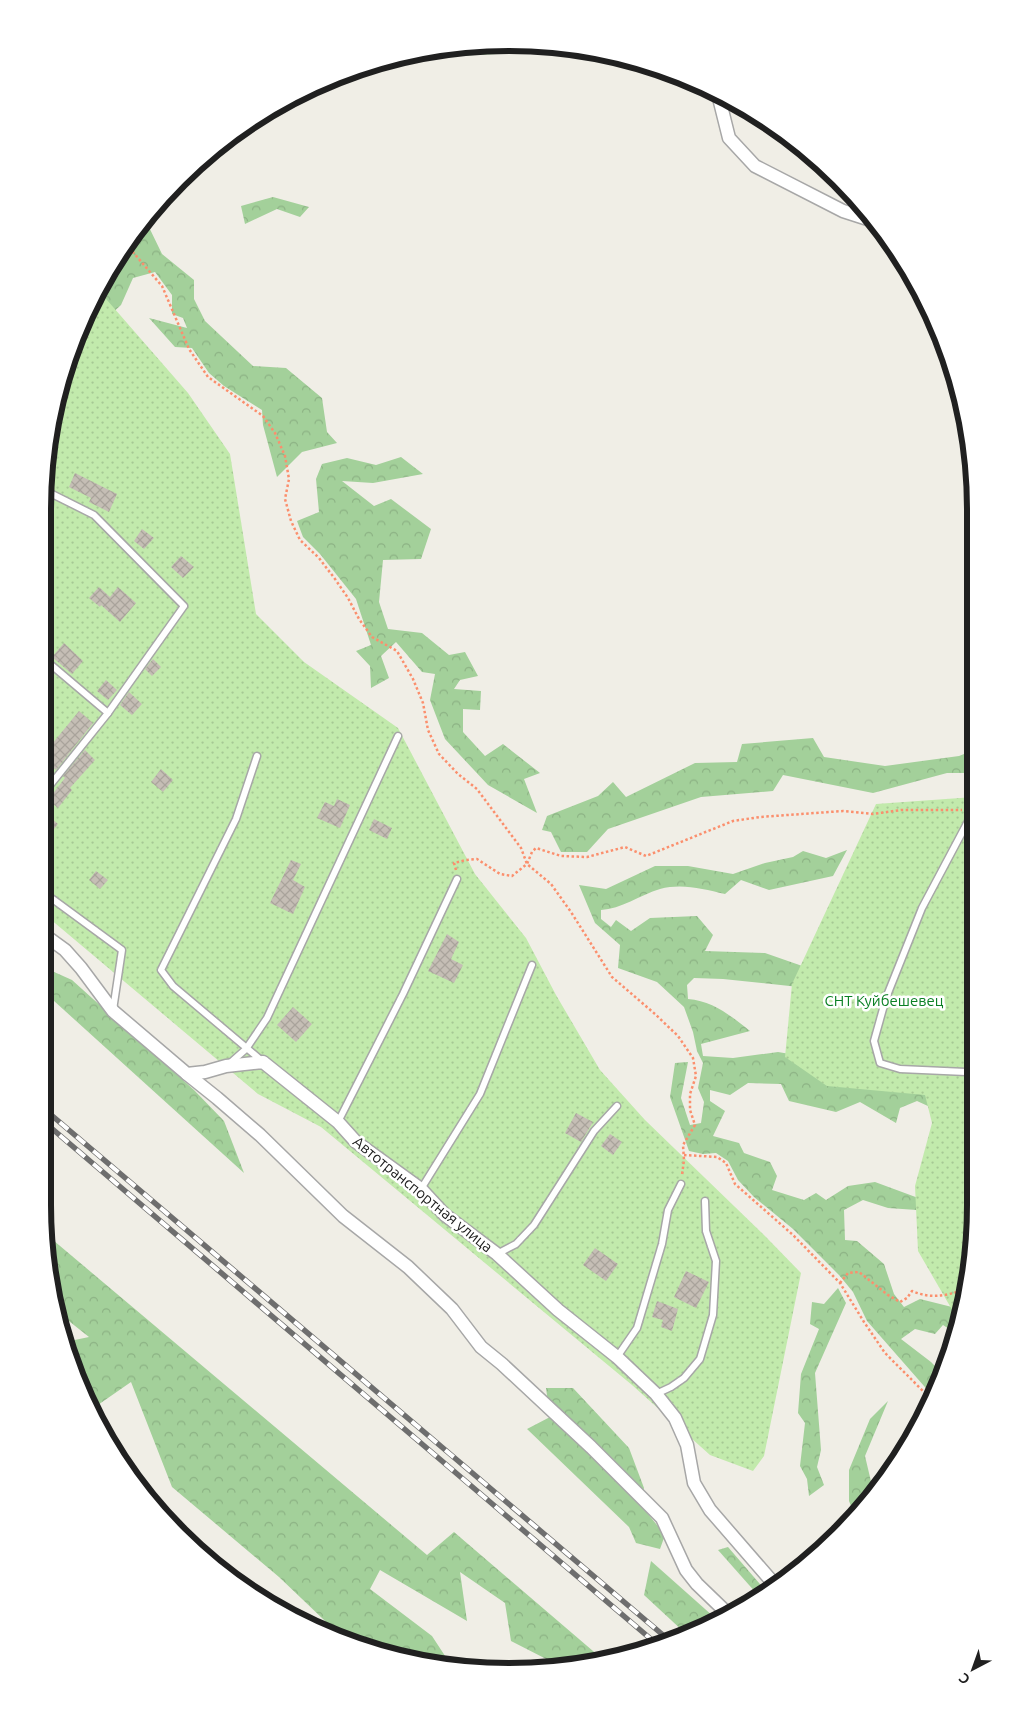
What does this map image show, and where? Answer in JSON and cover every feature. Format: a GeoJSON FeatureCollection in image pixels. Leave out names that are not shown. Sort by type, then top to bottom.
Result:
{"type":"FeatureCollection","features":[{"type":"Feature","properties":{"kind":"street"},"geometry":{"type":"LineString","coordinates":[[720,103],[728,138],[755,166],[844,211],[861,217]]}},
{"type":"Feature","properties":{"kind":"street"},"geometry":{"type":"LineString","coordinates":[[51,940],[66,950],[113,1011],[260,1135],[343,1216],[408,1266],[452,1309],[481,1347],[502,1364],[624,1479],[662,1518],[686,1570],[723,1610]]}},
{"type":"Feature","properties":{"kind":"street"},"geometry":{"type":"LineString","coordinates":[[187,1074],[205,1072],[226,1066],[263,1062]]}},
{"type":"Feature","properties":{"kind":"street","name":"Автотранспортная улица"},"geometry":{"type":"LineString","coordinates":[[263,1062],[338,1122],[356,1142],[421,1189],[445,1215],[497,1254],[558,1310],[617,1357],[656,1394],[675,1418],[687,1445],[694,1483],[710,1510],[771,1580]]}},
{"type":"Feature","properties":{"kind":"lane"},"geometry":{"type":"LineString","coordinates":[[51,784],[108,713],[184,606],[94,514],[52,494]]}},
{"type":"Feature","properties":{"kind":"lane"},"geometry":{"type":"LineString","coordinates":[[51,665],[108,713]]}},
{"type":"Feature","properties":{"kind":"lane"},"geometry":{"type":"LineString","coordinates":[[226,1066],[246,1049],[266,1018],[398,736]]}},
{"type":"Feature","properties":{"kind":"lane"},"geometry":{"type":"LineString","coordinates":[[257,756],[236,819],[161,970],[173,986],[263,1062]]}},
{"type":"Feature","properties":{"kind":"lane"},"geometry":{"type":"LineString","coordinates":[[967,823],[922,908],[886,998],[874,1041],[880,1063],[900,1068],[967,1071]]}},
{"type":"Feature","properties":{"kind":"lane"},"geometry":{"type":"LineString","coordinates":[[338,1122],[403,994],[457,879]]}},
{"type":"Feature","properties":{"kind":"lane"},"geometry":{"type":"LineString","coordinates":[[51,898],[122,950],[113,1011]]}},
{"type":"Feature","properties":{"kind":"lane"},"geometry":{"type":"LineString","coordinates":[[421,1189],[480,1094],[532,965]]}},
{"type":"Feature","properties":{"kind":"lane"},"geometry":{"type":"LineString","coordinates":[[497,1254],[516,1244],[534,1225],[594,1131],[617,1106]]}},
{"type":"Feature","properties":{"kind":"lane"},"geometry":{"type":"LineString","coordinates":[[617,1357],[637,1328],[662,1244],[668,1210],[681,1184]]}},
{"type":"Feature","properties":{"kind":"lane"},"geometry":{"type":"LineString","coordinates":[[656,1394],[672,1387],[684,1378],[700,1359],[713,1315],[716,1261],[706,1231],[705,1201]]}},
{"type":"Feature","properties":{"kind":"path"},"geometry":{"type":"LineString","coordinates":[[131,250],[162,286],[189,349],[208,377],[263,416],[275,433],[284,456],[289,479],[285,499],[291,521],[300,540],[335,579],[348,598],[358,619],[372,637],[397,652],[413,679],[423,703],[428,730],[439,754],[458,774],[477,789],[521,848],[527,864],[551,884],[612,977],[672,1030],[693,1058],[696,1076],[690,1094],[690,1110],[695,1125],[682,1145],[684,1155],[681,1184]]}},
{"type":"Feature","properties":{"kind":"path"},"geometry":{"type":"LineString","coordinates":[[457,879],[454,863],[466,860],[477,859],[500,874],[512,876],[527,864],[532,852],[536,848],[561,856],[587,856],[625,847],[646,856],[734,821],[760,817],[843,811],[873,814],[901,810],[967,810]]}},
{"type":"Feature","properties":{"kind":"path"},"geometry":{"type":"LineString","coordinates":[[684,1155],[717,1157],[726,1163],[735,1184],[793,1235],[840,1283],[885,1353],[926,1394]]}},
{"type":"Feature","properties":{"kind":"path"},"geometry":{"type":"LineString","coordinates":[[840,1283],[848,1273],[859,1272],[900,1302],[907,1298],[912,1291],[926,1297],[958,1292]]}},
{"type":"Feature","properties":{"kind":"green space"},"geometry":{"type":"Polygon","coordinates":[[[497,51],[497,54],[440,57],[479,52],[497,51]]]}},
{"type":"Feature","properties":{"kind":"green space"},"geometry":{"type":"Polygon","coordinates":[[[273,197],[309,207],[300,217],[277,209],[245,224],[241,206],[273,197]]]}},
{"type":"Feature","properties":{"kind":"green space"},"geometry":{"type":"Polygon","coordinates":[[[149,227],[162,254],[194,280],[194,299],[205,321],[253,366],[286,368],[322,398],[327,432],[337,443],[302,452],[277,477],[263,425],[262,410],[224,386],[209,373],[192,348],[175,347],[149,318],[187,328],[183,318],[172,314],[172,295],[155,272],[133,278],[121,305],[86,337],[58,430],[76,362],[86,334],[98,307],[128,255],[149,227]]]}},
{"type":"Feature","properties":{"kind":"green space"},"geometry":{"type":"Polygon","coordinates":[[[104,296],[188,393],[230,454],[256,614],[304,662],[398,728],[475,874],[526,938],[556,995],[600,1070],[645,1120],[801,1273],[764,1456],[753,1471],[710,1455],[632,1385],[321,1127],[258,1094],[51,920],[52,479],[55,449],[67,391],[86,334],[104,296]]]}},
{"type":"Feature","properties":{"kind":"green space"},"geometry":{"type":"Polygon","coordinates":[[[401,457],[423,474],[373,483],[342,481],[374,506],[391,499],[431,529],[421,559],[383,560],[379,602],[388,629],[422,633],[449,655],[465,652],[478,676],[460,680],[454,689],[481,691],[480,710],[463,709],[463,732],[485,756],[503,744],[540,773],[524,779],[537,813],[488,785],[445,739],[430,700],[435,674],[422,672],[396,642],[381,656],[389,678],[371,688],[370,666],[356,651],[371,645],[356,599],[320,554],[303,537],[297,521],[319,512],[316,479],[322,464],[347,458],[376,465],[401,457]]]}},
{"type":"Feature","properties":{"kind":"green space"},"geometry":{"type":"Polygon","coordinates":[[[813,738],[824,757],[885,766],[959,756],[967,753],[967,773],[947,773],[873,793],[783,775],[773,791],[701,797],[608,829],[587,852],[561,852],[551,832],[542,830],[547,816],[598,796],[613,782],[626,797],[695,763],[737,762],[742,744],[813,738]]]}},
{"type":"Feature","properties":{"kind":"green space","name":"СНТ Куйбешевец"},"geometry":{"type":"Polygon","coordinates":[[[967,798],[967,1205],[963,1265],[954,1312],[918,1251],[915,1186],[932,1123],[925,1095],[827,1086],[785,1057],[792,984],[876,804],[967,798]]]}},
{"type":"Feature","properties":{"kind":"green space"},"geometry":{"type":"Polygon","coordinates":[[[847,850],[833,876],[769,890],[741,880],[725,894],[692,887],[668,887],[616,907],[601,910],[601,919],[611,927],[616,920],[631,931],[650,918],[697,916],[713,935],[705,951],[765,953],[808,968],[799,987],[694,978],[687,985],[688,999],[714,1006],[750,1031],[701,1044],[703,1056],[733,1058],[778,1052],[958,1082],[941,1112],[917,1101],[900,1108],[896,1123],[860,1102],[836,1112],[789,1101],[781,1084],[748,1083],[730,1095],[710,1090],[710,1101],[725,1111],[713,1136],[739,1143],[744,1153],[770,1162],[777,1176],[772,1190],[804,1200],[816,1193],[826,1200],[848,1186],[875,1182],[921,1199],[931,1211],[888,1208],[863,1200],[844,1210],[845,1240],[857,1241],[884,1264],[894,1294],[904,1307],[920,1299],[955,1308],[949,1329],[943,1325],[935,1334],[915,1329],[901,1339],[936,1367],[928,1390],[867,1321],[853,1292],[839,1275],[793,1229],[754,1197],[738,1180],[728,1161],[716,1153],[703,1154],[689,1151],[670,1097],[675,1063],[688,1062],[681,1098],[690,1125],[701,1123],[704,1102],[698,1088],[703,1063],[697,1051],[693,1032],[684,1007],[657,982],[618,968],[620,945],[595,923],[579,885],[606,889],[655,866],[688,866],[733,874],[765,863],[793,857],[803,851],[826,858],[847,850]]]}},
{"type":"Feature","properties":{"kind":"green space"},"geometry":{"type":"Polygon","coordinates":[[[51,971],[72,980],[194,1090],[224,1121],[244,1173],[51,998],[51,971]]]}},
{"type":"Feature","properties":{"kind":"green space"},"geometry":{"type":"Polygon","coordinates":[[[52,1240],[427,1555],[454,1532],[597,1654],[550,1661],[511,1641],[505,1603],[460,1572],[467,1621],[380,1570],[370,1589],[432,1636],[447,1659],[391,1647],[331,1627],[279,1577],[172,1487],[131,1382],[97,1405],[72,1340],[89,1337],[66,1319],[55,1265],[52,1240]]]}},
{"type":"Feature","properties":{"kind":"green space"},"geometry":{"type":"Polygon","coordinates":[[[838,1288],[846,1303],[815,1373],[821,1450],[817,1467],[824,1485],[809,1496],[807,1479],[800,1466],[805,1423],[798,1413],[801,1374],[819,1329],[810,1324],[812,1302],[824,1304],[838,1288]]]}},
{"type":"Feature","properties":{"kind":"green space"},"geometry":{"type":"Polygon","coordinates":[[[546,1388],[573,1388],[629,1448],[644,1488],[640,1504],[665,1535],[660,1549],[636,1543],[629,1527],[527,1429],[550,1417],[546,1388]]]}},
{"type":"Feature","properties":{"kind":"green space"},"geometry":{"type":"Polygon","coordinates":[[[888,1401],[865,1456],[872,1484],[852,1508],[849,1501],[849,1470],[870,1419],[888,1401]]]}},
{"type":"Feature","properties":{"kind":"green space"},"geometry":{"type":"Polygon","coordinates":[[[728,1547],[762,1587],[754,1591],[718,1550],[728,1547]]]}},
{"type":"Feature","properties":{"kind":"green space"},"geometry":{"type":"Polygon","coordinates":[[[651,1561],[712,1615],[681,1629],[644,1595],[651,1561]]]}},
{"type":"Feature","properties":{"kind":"building"},"geometry":{"type":"Polygon","coordinates":[[[75,473],[117,494],[109,512],[89,502],[91,498],[69,487],[75,473]]]}},
{"type":"Feature","properties":{"kind":"building"},"geometry":{"type":"Polygon","coordinates":[[[142,529],[154,538],[144,549],[134,541],[142,529]]]}},
{"type":"Feature","properties":{"kind":"building"},"geometry":{"type":"Polygon","coordinates":[[[181,556],[194,567],[183,578],[171,567],[181,556]]]}},
{"type":"Feature","properties":{"kind":"building"},"geometry":{"type":"Polygon","coordinates":[[[99,587],[110,597],[118,587],[136,603],[120,622],[101,605],[100,607],[89,598],[99,587]]]}},
{"type":"Feature","properties":{"kind":"building"},"geometry":{"type":"Polygon","coordinates":[[[64,643],[83,661],[72,674],[52,657],[64,643]]]}},
{"type":"Feature","properties":{"kind":"building"},"geometry":{"type":"Polygon","coordinates":[[[153,659],[161,667],[152,676],[145,669],[153,659]]]}},
{"type":"Feature","properties":{"kind":"building"},"geometry":{"type":"Polygon","coordinates":[[[106,680],[117,690],[108,700],[97,691],[106,680]]]}},
{"type":"Feature","properties":{"kind":"building"},"geometry":{"type":"Polygon","coordinates":[[[129,692],[142,704],[132,715],[120,705],[129,692]]]}},
{"type":"Feature","properties":{"kind":"building"},"geometry":{"type":"Polygon","coordinates":[[[79,711],[93,723],[56,770],[51,766],[51,745],[79,711]]]}},
{"type":"Feature","properties":{"kind":"building"},"geometry":{"type":"Polygon","coordinates":[[[85,750],[95,760],[70,788],[72,790],[58,808],[51,802],[51,796],[65,778],[63,776],[85,750]]]}},
{"type":"Feature","properties":{"kind":"building"},"geometry":{"type":"Polygon","coordinates":[[[161,769],[173,780],[163,792],[151,782],[161,769]]]}},
{"type":"Feature","properties":{"kind":"building"},"geometry":{"type":"Polygon","coordinates":[[[337,799],[350,805],[340,828],[317,818],[325,802],[334,806],[337,799]]]}},
{"type":"Feature","properties":{"kind":"building"},"geometry":{"type":"Polygon","coordinates":[[[51,818],[58,824],[51,833],[51,818]]]}},
{"type":"Feature","properties":{"kind":"building"},"geometry":{"type":"Polygon","coordinates":[[[374,819],[392,828],[387,839],[369,830],[374,819]]]}},
{"type":"Feature","properties":{"kind":"building"},"geometry":{"type":"Polygon","coordinates":[[[291,860],[301,864],[293,880],[305,887],[293,914],[270,903],[291,860]]]}},
{"type":"Feature","properties":{"kind":"building"},"geometry":{"type":"Polygon","coordinates":[[[96,871],[108,880],[100,889],[89,880],[96,871]]]}},
{"type":"Feature","properties":{"kind":"building"},"geometry":{"type":"Polygon","coordinates":[[[447,934],[459,942],[451,959],[463,965],[454,983],[428,971],[447,934]]]}},
{"type":"Feature","properties":{"kind":"building"},"geometry":{"type":"Polygon","coordinates":[[[293,1007],[312,1024],[296,1042],[277,1025],[293,1007]]]}},
{"type":"Feature","properties":{"kind":"building"},"geometry":{"type":"Polygon","coordinates":[[[576,1113],[593,1122],[581,1142],[565,1133],[576,1113]]]}},
{"type":"Feature","properties":{"kind":"building"},"geometry":{"type":"Polygon","coordinates":[[[610,1134],[622,1142],[613,1155],[601,1146],[610,1134]]]}},
{"type":"Feature","properties":{"kind":"building"},"geometry":{"type":"Polygon","coordinates":[[[595,1248],[618,1264],[606,1281],[583,1265],[595,1248]]]}},
{"type":"Feature","properties":{"kind":"building"},"geometry":{"type":"Polygon","coordinates":[[[686,1271],[709,1282],[696,1308],[674,1297],[686,1271]]]}},
{"type":"Feature","properties":{"kind":"building"},"geometry":{"type":"Polygon","coordinates":[[[657,1301],[678,1309],[672,1331],[661,1327],[663,1320],[652,1317],[657,1301]]]}},
{"type":"Feature","properties":{"kind":"railway"},"geometry":{"type":"LineString","coordinates":[[51,1115],[663,1635]]}},
{"type":"Feature","properties":{"kind":"railway"},"geometry":{"type":"LineString","coordinates":[[51,1128],[651,1639]]}}]}
